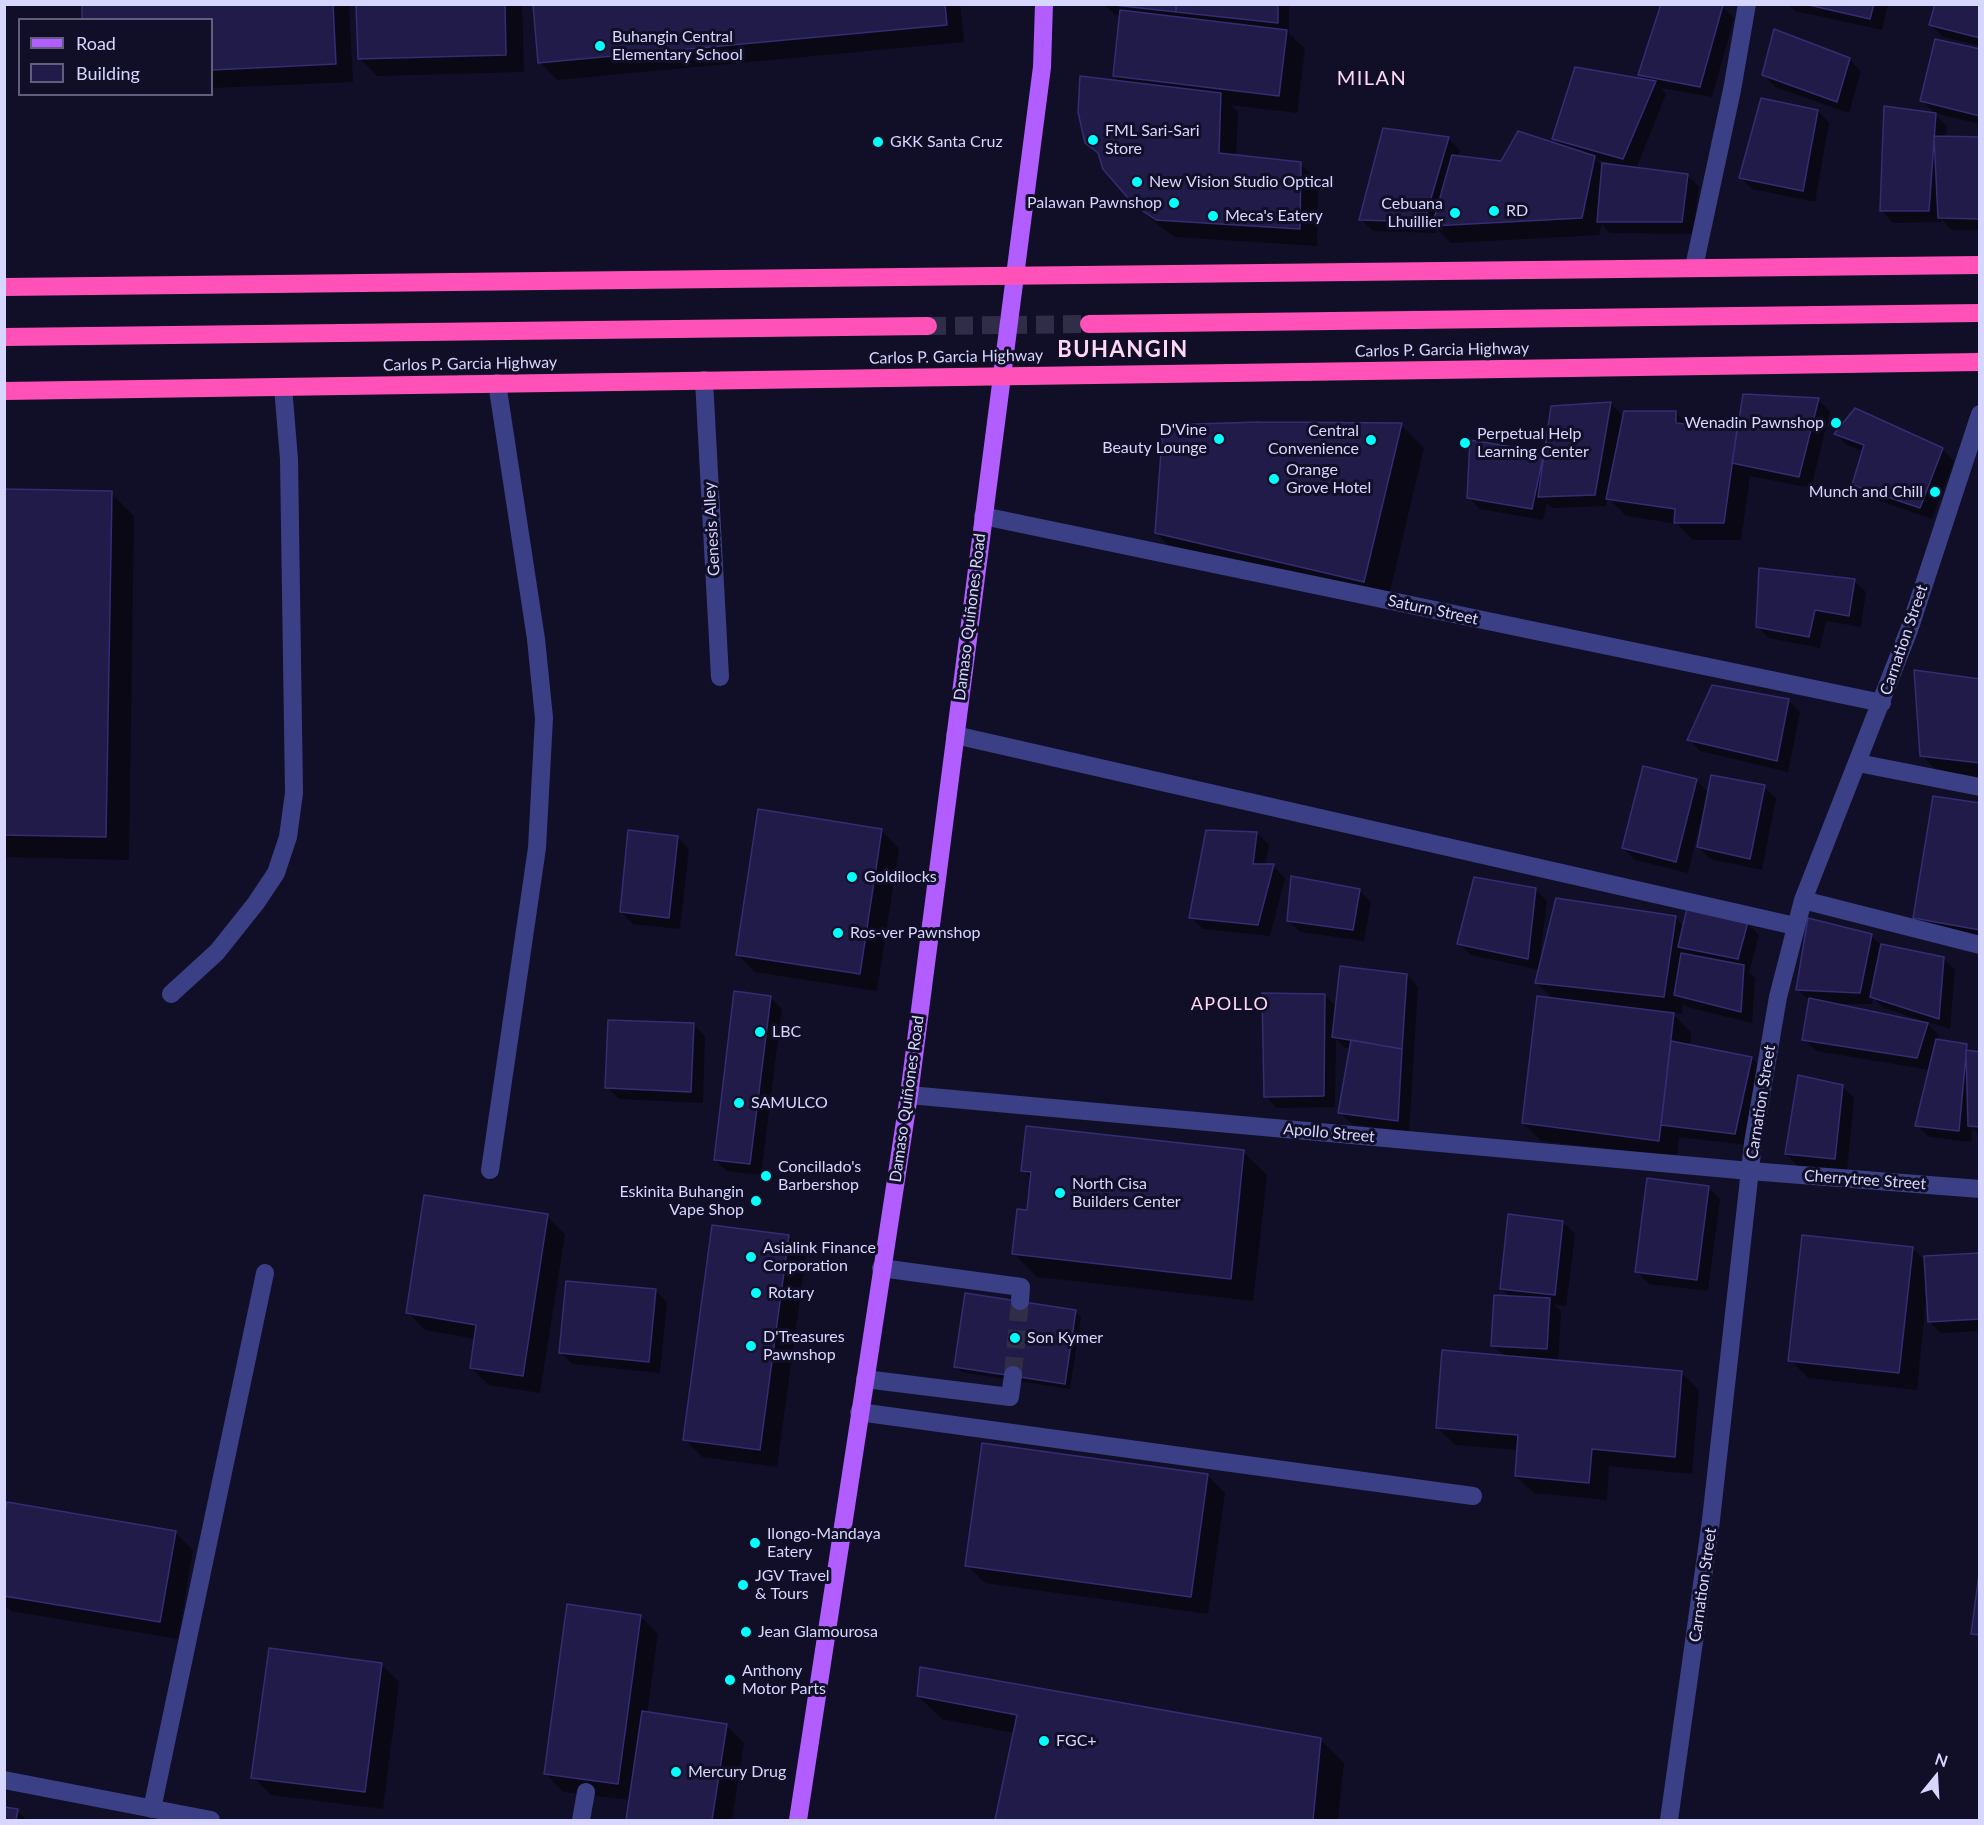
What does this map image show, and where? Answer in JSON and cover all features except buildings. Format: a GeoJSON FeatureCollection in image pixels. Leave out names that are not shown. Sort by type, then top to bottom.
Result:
{"type":"FeatureCollection","features":[{"type":"Feature","properties":{"kind":"highway"},"geometry":{"type":"LineString","coordinates":[[4,287],[1980,265]]}},
{"type":"Feature","properties":{"kind":"highway","name":"Carlos P. Garcia Highway"},"geometry":{"type":"LineString","coordinates":[[1089,324],[1980,313]]}},
{"type":"Feature","properties":{"kind":"highway","name":"Carlos P. Garcia Highway"},"geometry":{"type":"LineString","coordinates":[[4,337],[928,326]]}},
{"type":"Feature","properties":{"kind":"highway","name":"Carlos P. Garcia Highway"},"geometry":{"type":"LineString","coordinates":[[4,391],[704,380],[1003,367],[1980,362]]}},
{"type":"Feature","properties":{"kind":"main road","name":"Damaso Quiñones Road"},"geometry":{"type":"LineString","coordinates":[[798,1821],[909,1095],[1042,67],[1044,4]]}},
{"type":"Feature","properties":{"kind":"street"},"geometry":{"type":"LineString","coordinates":[[1694,267],[1732,90],[1747,4]]}},
{"type":"Feature","properties":{"kind":"street","name":"Genesis Alley"},"geometry":{"type":"LineString","coordinates":[[704,380],[720,677]]}},
{"type":"Feature","properties":{"kind":"street"},"geometry":{"type":"LineString","coordinates":[[490,1170],[537,848],[544,718],[537,639],[497,383]]}},
{"type":"Feature","properties":{"kind":"street"},"geometry":{"type":"LineString","coordinates":[[171,994],[217,952],[256,903],[276,873],[288,837],[294,793],[289,459],[283,387]]}},
{"type":"Feature","properties":{"kind":"street","name":"Carnation Street"},"geometry":{"type":"LineString","coordinates":[[1669,1821],[1711,1520],[1750,1171],[1764,1074],[1795,926],[1803,900],[1882,703],[1980,414]]}},
{"type":"Feature","properties":{"kind":"street","name":"Saturn Street"},"geometry":{"type":"LineString","coordinates":[[983,516],[1882,703]]}},
{"type":"Feature","properties":{"kind":"street"},"geometry":{"type":"LineString","coordinates":[[955,735],[1795,926]]}},
{"type":"Feature","properties":{"kind":"street"},"geometry":{"type":"LineString","coordinates":[[1858,763],[1980,787]]}},
{"type":"Feature","properties":{"kind":"street"},"geometry":{"type":"LineString","coordinates":[[1803,900],[1980,945]]}},
{"type":"Feature","properties":{"kind":"street","name":"Apollo Street"},"geometry":{"type":"LineString","coordinates":[[909,1095],[1750,1171]]}},
{"type":"Feature","properties":{"kind":"street","name":"Cherrytree Street"},"geometry":{"type":"LineString","coordinates":[[1750,1171],[1980,1189]]}},
{"type":"Feature","properties":{"kind":"street"},"geometry":{"type":"LineString","coordinates":[[881,1268],[1022,1287],[1020,1301]]}},
{"type":"Feature","properties":{"kind":"street"},"geometry":{"type":"LineString","coordinates":[[152,1809],[265,1273]]}},
{"type":"Feature","properties":{"kind":"street"},"geometry":{"type":"LineString","coordinates":[[865,1379],[1010,1397],[1013,1375]]}},
{"type":"Feature","properties":{"kind":"street"},"geometry":{"type":"LineString","coordinates":[[859,1412],[1473,1496]]}},
{"type":"Feature","properties":{"kind":"street"},"geometry":{"type":"LineString","coordinates":[[4,1780],[211,1821]]}},
{"type":"Feature","properties":{"kind":"street"},"geometry":{"type":"LineString","coordinates":[[581,1821],[586,1792]]}},
{"type":"Feature","properties":{"kind":"tunnel"},"geometry":{"type":"LineString","coordinates":[[928,326],[1089,324]]}},
{"type":"Feature","properties":{"kind":"tunnel"},"geometry":{"type":"LineString","coordinates":[[1013,1375],[1020,1301]]}},
{"type":"Feature","properties":{"kind":"place","name":"Buhangin Central Elementary School"},"geometry":{"type":"Point","coordinates":[600,46]}},
{"type":"Feature","properties":{"kind":"place","name":"FML Sari-Sari Store"},"geometry":{"type":"Point","coordinates":[1093,140]}},
{"type":"Feature","properties":{"kind":"place","name":"GKK Santa Cruz"},"geometry":{"type":"Point","coordinates":[878,142]}},
{"type":"Feature","properties":{"kind":"place","name":"New Vision Studio Optical"},"geometry":{"type":"Point","coordinates":[1137,182]}},
{"type":"Feature","properties":{"kind":"place","name":"Palawan Pawnshop"},"geometry":{"type":"Point","coordinates":[1174,203]}},
{"type":"Feature","properties":{"kind":"place","name":"RD"},"geometry":{"type":"Point","coordinates":[1494,211]}},
{"type":"Feature","properties":{"kind":"place","name":"Cebuana Lhuillier"},"geometry":{"type":"Point","coordinates":[1455,213]}},
{"type":"Feature","properties":{"kind":"place","name":"Meca's Eatery"},"geometry":{"type":"Point","coordinates":[1213,216]}},
{"type":"Feature","properties":{"kind":"place","name":"Wenadin Pawnshop"},"geometry":{"type":"Point","coordinates":[1836,423]}},
{"type":"Feature","properties":{"kind":"place","name":"D'Vine Beauty Lounge"},"geometry":{"type":"Point","coordinates":[1219,439]}},
{"type":"Feature","properties":{"kind":"place","name":"Central Convenience"},"geometry":{"type":"Point","coordinates":[1371,440]}},
{"type":"Feature","properties":{"kind":"place","name":"Perpetual Help Learning Center"},"geometry":{"type":"Point","coordinates":[1465,443]}},
{"type":"Feature","properties":{"kind":"place","name":"Orange Grove Hotel"},"geometry":{"type":"Point","coordinates":[1274,479]}},
{"type":"Feature","properties":{"kind":"place","name":"Munch and Chill"},"geometry":{"type":"Point","coordinates":[1935,492]}},
{"type":"Feature","properties":{"kind":"place","name":"Goldilocks"},"geometry":{"type":"Point","coordinates":[852,877]}},
{"type":"Feature","properties":{"kind":"place","name":"Ros-ver Pawnshop"},"geometry":{"type":"Point","coordinates":[838,933]}},
{"type":"Feature","properties":{"kind":"place","name":"LBC"},"geometry":{"type":"Point","coordinates":[760,1032]}},
{"type":"Feature","properties":{"kind":"place","name":"SAMULCO"},"geometry":{"type":"Point","coordinates":[739,1103]}},
{"type":"Feature","properties":{"kind":"place","name":"Concillado's Barbershop"},"geometry":{"type":"Point","coordinates":[766,1176]}},
{"type":"Feature","properties":{"kind":"place","name":"North Cisa Builders Center"},"geometry":{"type":"Point","coordinates":[1060,1193]}},
{"type":"Feature","properties":{"kind":"place","name":"Eskinita Buhangin Vape Shop"},"geometry":{"type":"Point","coordinates":[756,1201]}},
{"type":"Feature","properties":{"kind":"place","name":"Asialink Finance Corporation"},"geometry":{"type":"Point","coordinates":[751,1257]}},
{"type":"Feature","properties":{"kind":"place","name":"Rotary"},"geometry":{"type":"Point","coordinates":[756,1293]}},
{"type":"Feature","properties":{"kind":"place","name":"Son Kymer"},"geometry":{"type":"Point","coordinates":[1015,1338]}},
{"type":"Feature","properties":{"kind":"place","name":"D'Treasures Pawnshop"},"geometry":{"type":"Point","coordinates":[751,1346]}},
{"type":"Feature","properties":{"kind":"place","name":"Ilongo-Mandaya Eatery"},"geometry":{"type":"Point","coordinates":[755,1543]}},
{"type":"Feature","properties":{"kind":"place","name":"JGV Travel & Tours"},"geometry":{"type":"Point","coordinates":[743,1585]}},
{"type":"Feature","properties":{"kind":"place","name":"Jean Glamourosa"},"geometry":{"type":"Point","coordinates":[746,1632]}},
{"type":"Feature","properties":{"kind":"place","name":"Anthony Motor Parts"},"geometry":{"type":"Point","coordinates":[730,1680]}},
{"type":"Feature","properties":{"kind":"place","name":"FGC+"},"geometry":{"type":"Point","coordinates":[1044,1741]}},
{"type":"Feature","properties":{"kind":"place","name":"Mercury Drug"},"geometry":{"type":"Point","coordinates":[676,1772]}},
{"type":"Feature","properties":{"kind":"district","name":"MILAN"},"geometry":{"type":"Point","coordinates":[1372,79]}},
{"type":"Feature","properties":{"kind":"district","name":"BUHANGIN"},"geometry":{"type":"Point","coordinates":[1123,350]}},
{"type":"Feature","properties":{"kind":"district","name":"APOLLO"},"geometry":{"type":"Point","coordinates":[1230,1004]}}]}
